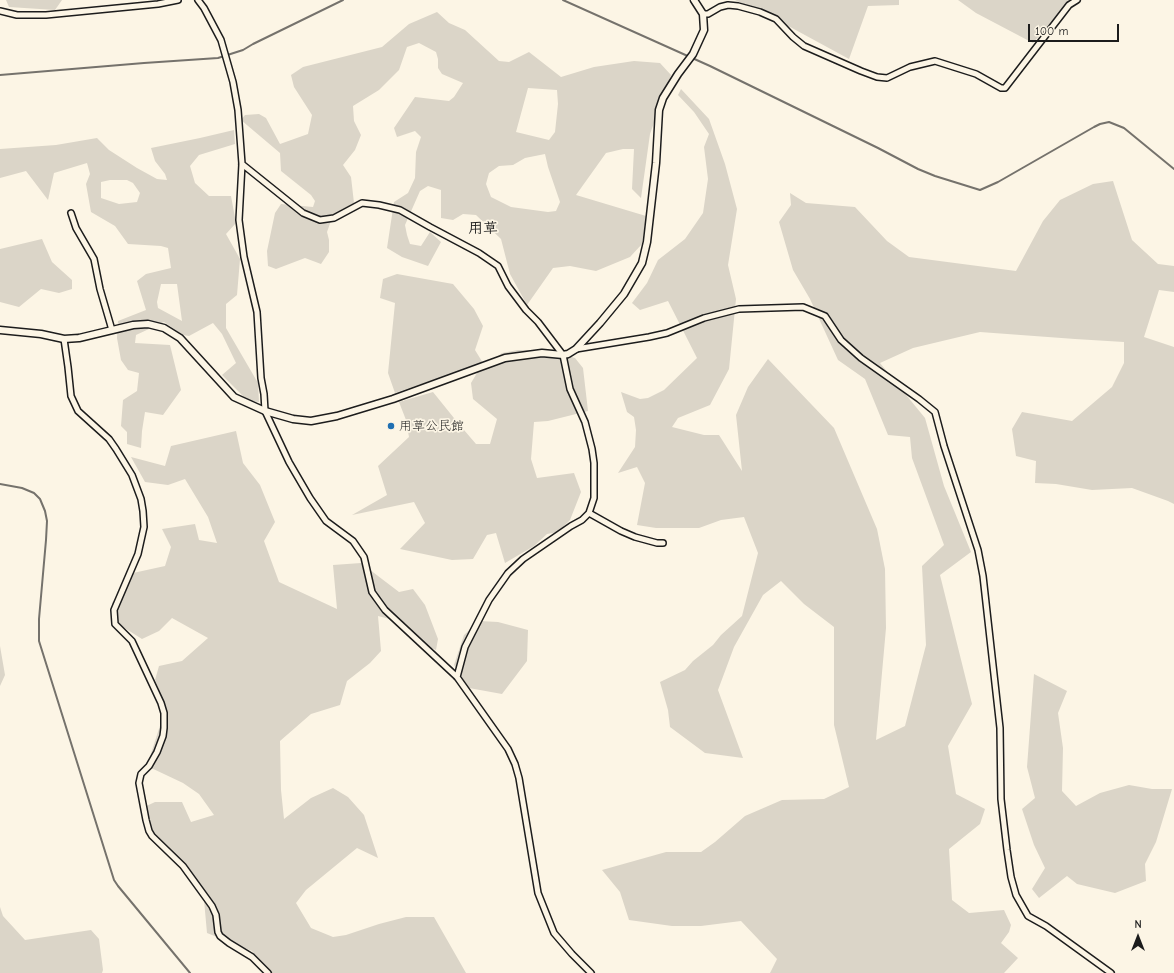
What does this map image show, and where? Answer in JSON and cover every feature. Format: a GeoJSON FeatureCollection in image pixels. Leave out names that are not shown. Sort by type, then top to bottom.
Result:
{"type":"FeatureCollection","features":[{"type":"Feature","properties":{"kind":"street"},"geometry":{"type":"LineString","coordinates":[[0,10],[17,15],[46,15],[158,4],[178,0]]}},
{"type":"Feature","properties":{"kind":"street"},"geometry":{"type":"LineString","coordinates":[[198,0],[204,8],[220,40],[233,82],[238,110],[242,164],[239,220],[244,257],[256,312],[265,411],[289,462],[310,498],[326,521],[353,541],[364,557],[372,592],[385,610],[457,677],[508,749],[520,784],[538,893],[554,933],[591,973]]}},
{"type":"Feature","properties":{"kind":"street"},"geometry":{"type":"LineString","coordinates":[[0,330],[41,334],[64,339],[79,338],[133,325],[148,324],[164,328],[180,338],[234,396],[265,411],[293,419],[305,420],[337,416],[393,399],[505,358],[542,353],[568,354],[576,349],[624,294],[642,263],[647,242],[655,171],[659,110],[663,98],[693,54],[704,30],[703,14],[694,0]]}},
{"type":"Feature","properties":{"kind":"street"},"geometry":{"type":"LineString","coordinates":[[703,14],[708,14],[720,7],[728,5],[760,12],[776,19],[804,46],[877,77],[887,78],[910,67],[936,61],[976,74],[1001,88],[1005,88],[1069,5],[1076,0]]}},
{"type":"Feature","properties":{"kind":"street"},"geometry":{"type":"LineString","coordinates":[[242,164],[303,213],[320,220],[334,218],[362,203],[379,205],[400,210],[479,253],[498,266],[508,286],[563,355],[570,388],[585,422],[592,449],[594,463],[594,498],[588,513],[582,520],[523,558],[508,573],[489,600],[465,647],[457,677]]}},
{"type":"Feature","properties":{"kind":"street"},"geometry":{"type":"LineString","coordinates":[[71,213],[76,228],[94,259],[100,289],[112,330]]}},
{"type":"Feature","properties":{"kind":"street"},"geometry":{"type":"LineString","coordinates":[[576,349],[668,333],[704,318],[739,309],[803,307],[825,316],[841,340],[861,358],[935,412],[944,446],[978,550],[983,576],[1000,728],[1001,799],[1006,850],[1016,895],[1028,916],[1046,926],[1111,973]]}},
{"type":"Feature","properties":{"kind":"street"},"geometry":{"type":"LineString","coordinates":[[64,339],[71,396],[78,411],[109,439],[116,449],[132,475],[144,511],[144,527],[138,554],[114,610],[115,624],[132,641],[159,697],[164,713],[163,736],[152,761],[141,774],[139,783],[149,831],[152,836],[183,866],[212,906],[216,914],[218,932],[220,936],[252,957],[268,973]]}},
{"type":"Feature","properties":{"kind":"street"},"geometry":{"type":"LineString","coordinates":[[588,513],[635,537],[657,543],[663,543]]}},
{"type":"Feature","properties":{"kind":"shaded area"},"geometry":{"type":"Polygon","coordinates":[[[6,0],[62,0],[55,10],[9,7],[6,0]]]}},
{"type":"Feature","properties":{"kind":"shaded area"},"geometry":{"type":"Polygon","coordinates":[[[735,0],[899,0],[899,5],[868,6],[849,59],[792,28],[735,0]]]}},
{"type":"Feature","properties":{"kind":"shaded area"},"geometry":{"type":"Polygon","coordinates":[[[958,0],[1070,0],[1033,43],[976,13],[958,0]]]}},
{"type":"Feature","properties":{"kind":"shaded area"},"geometry":{"type":"Polygon","coordinates":[[[437,12],[449,23],[465,30],[499,61],[509,62],[529,52],[561,77],[594,67],[634,61],[660,63],[671,75],[650,134],[641,198],[632,189],[634,149],[623,149],[606,153],[576,195],[646,216],[642,244],[630,257],[596,271],[570,266],[553,268],[527,305],[510,274],[501,239],[476,215],[463,214],[453,220],[441,218],[441,190],[428,186],[420,191],[405,225],[410,244],[421,246],[430,232],[441,242],[428,266],[402,257],[387,248],[394,202],[408,193],[415,178],[416,152],[421,137],[415,131],[397,137],[394,128],[415,97],[449,101],[454,97],[463,83],[442,74],[438,68],[436,52],[419,43],[407,47],[399,70],[379,90],[353,106],[354,121],[361,135],[355,150],[343,165],[351,177],[354,203],[333,215],[327,232],[329,252],[321,264],[305,258],[276,269],[268,266],[267,251],[275,213],[281,204],[313,207],[315,201],[311,195],[281,171],[280,153],[241,120],[245,115],[259,114],[266,118],[280,144],[308,134],[312,115],[294,87],[291,75],[303,67],[382,47],[409,24],[437,12]],[[528,88],[516,132],[549,140],[555,132],[558,104],[557,90],[528,88]],[[545,154],[525,158],[513,165],[499,166],[489,173],[486,184],[491,197],[511,207],[548,212],[556,211],[560,202],[545,154]]]}},
{"type":"Feature","properties":{"kind":"shaded area"},"geometry":{"type":"Polygon","coordinates":[[[681,89],[709,119],[725,164],[737,209],[728,265],[736,299],[729,369],[710,405],[678,418],[672,427],[704,435],[719,435],[742,471],[736,415],[748,387],[768,359],[834,428],[877,529],[885,569],[886,628],[876,740],[905,726],[926,645],[922,566],[944,545],[912,458],[910,437],[888,435],[865,379],[838,360],[810,299],[793,270],[779,222],[791,205],[790,193],[806,203],[855,207],[887,241],[909,257],[1016,271],[1043,221],[1060,200],[1093,184],[1113,181],[1132,240],[1158,264],[1174,266],[1174,292],[1159,290],[1144,337],[1174,347],[1174,504],[1132,488],[1092,490],[1056,484],[1035,483],[1036,461],[1016,456],[1012,429],[1022,412],[1072,421],[1112,387],[1124,363],[1124,342],[980,332],[913,348],[880,363],[925,418],[944,486],[971,552],[940,575],[972,704],[948,746],[956,794],[985,809],[980,824],[949,849],[952,900],[969,913],[1004,910],[1011,925],[1009,932],[1001,943],[1018,958],[1004,973],[770,973],[777,959],[741,921],[701,926],[672,926],[629,920],[620,892],[602,870],[666,852],[701,852],[745,816],[782,800],[824,799],[849,787],[834,725],[834,627],[804,604],[781,581],[763,595],[734,647],[718,690],[743,758],[705,753],[670,727],[668,710],[660,682],[685,670],[742,616],[758,553],[744,517],[721,520],[699,528],[656,528],[637,525],[645,483],[637,467],[618,473],[635,447],[636,430],[634,417],[627,412],[621,392],[640,399],[648,398],[664,390],[697,358],[668,301],[640,310],[632,303],[647,283],[658,260],[685,239],[703,213],[708,179],[704,147],[709,134],[694,112],[678,95],[681,89]]]}},
{"type":"Feature","properties":{"kind":"shaded area"},"geometry":{"type":"Polygon","coordinates":[[[234,130],[235,144],[199,155],[190,166],[195,183],[209,196],[231,196],[236,223],[226,234],[240,259],[237,295],[226,304],[226,328],[258,383],[259,402],[248,401],[222,375],[236,363],[222,334],[213,323],[189,336],[183,335],[164,322],[136,335],[135,343],[170,345],[181,390],[163,415],[145,412],[141,448],[127,444],[127,432],[121,426],[123,400],[137,391],[139,373],[128,370],[121,360],[117,338],[118,321],[146,310],[137,281],[146,274],[171,268],[168,248],[161,246],[128,244],[115,226],[91,212],[86,184],[90,174],[87,163],[54,173],[48,200],[26,171],[0,178],[0,149],[56,145],[97,138],[109,150],[137,168],[157,179],[167,180],[165,174],[155,161],[151,148],[234,130]],[[110,180],[101,182],[101,198],[119,204],[137,202],[140,193],[133,183],[127,180],[110,180]],[[161,284],[157,302],[158,308],[182,321],[177,284],[161,284]]]}},
{"type":"Feature","properties":{"kind":"shaded area"},"geometry":{"type":"Polygon","coordinates":[[[42,239],[52,262],[72,280],[72,289],[59,293],[41,289],[19,307],[0,302],[0,249],[42,239]]]}},
{"type":"Feature","properties":{"kind":"shaded area"},"geometry":{"type":"Polygon","coordinates":[[[397,274],[453,284],[474,309],[483,326],[475,350],[483,363],[395,393],[388,373],[395,303],[380,298],[383,279],[397,274]]]}},
{"type":"Feature","properties":{"kind":"shaded area"},"geometry":{"type":"Polygon","coordinates":[[[518,350],[546,350],[575,358],[583,368],[588,411],[548,421],[534,422],[531,459],[537,478],[574,473],[581,492],[570,520],[558,532],[547,534],[534,546],[505,563],[496,533],[487,535],[473,559],[452,560],[400,549],[425,523],[414,502],[352,515],[387,495],[378,466],[409,437],[406,420],[399,402],[433,392],[476,444],[490,444],[497,419],[473,399],[471,383],[477,373],[502,353],[518,350]]]}},
{"type":"Feature","properties":{"kind":"shaded area"},"geometry":{"type":"Polygon","coordinates":[[[236,431],[243,463],[260,485],[275,522],[264,541],[279,582],[337,609],[333,565],[361,563],[399,592],[413,589],[425,605],[438,639],[436,650],[427,646],[405,623],[378,616],[381,651],[370,663],[347,681],[340,705],[311,714],[280,741],[281,790],[284,819],[311,798],[333,788],[348,797],[364,815],[378,858],[357,848],[306,890],[296,903],[311,928],[333,937],[346,935],[406,917],[434,917],[466,973],[269,973],[252,951],[207,933],[203,889],[156,836],[140,809],[155,802],[182,802],[191,822],[214,815],[199,794],[183,783],[147,766],[166,707],[155,680],[159,666],[182,661],[208,638],[172,618],[159,631],[142,639],[112,620],[112,603],[133,573],[165,566],[171,547],[162,529],[195,524],[199,540],[217,543],[208,517],[185,479],[168,485],[145,482],[131,457],[165,466],[171,446],[236,431]]]}},
{"type":"Feature","properties":{"kind":"shaded area"},"geometry":{"type":"Polygon","coordinates":[[[479,621],[498,622],[528,630],[527,661],[502,694],[469,688],[454,665],[464,635],[479,621]]]}},
{"type":"Feature","properties":{"kind":"shaded area"},"geometry":{"type":"Polygon","coordinates":[[[0,646],[5,675],[0,686],[0,646]]]}},
{"type":"Feature","properties":{"kind":"shaded area"},"geometry":{"type":"Polygon","coordinates":[[[1034,674],[1067,691],[1058,713],[1063,748],[1062,791],[1076,806],[1100,793],[1129,785],[1152,789],[1172,789],[1156,842],[1145,864],[1146,881],[1115,893],[1077,884],[1067,876],[1039,898],[1032,889],[1045,868],[1034,845],[1022,809],[1035,798],[1027,767],[1034,674]]]}},
{"type":"Feature","properties":{"kind":"shaded area"},"geometry":{"type":"Polygon","coordinates":[[[0,907],[3,916],[25,940],[91,930],[99,939],[103,970],[102,973],[0,973],[0,907]]]}},
{"type":"Feature","properties":{"kind":"waterway"},"geometry":{"type":"LineString","coordinates":[[0,75],[218,58],[243,50],[343,0]]}},
{"type":"Feature","properties":{"kind":"waterway"},"geometry":{"type":"LineString","coordinates":[[563,0],[710,66],[918,169],[980,190],[998,182],[1094,127],[1109,122],[1124,128],[1174,169]]}},
{"type":"Feature","properties":{"kind":"waterway"},"geometry":{"type":"LineString","coordinates":[[0,484],[22,488],[34,493],[40,499],[45,511],[47,521],[39,619],[39,641],[114,880],[190,973]]}},
{"type":"Feature","properties":{"kind":"place","name":"用草公民館"},"geometry":{"type":"Point","coordinates":[391,426]}},
{"type":"Feature","properties":{"kind":"district","name":"用草"},"geometry":{"type":"Point","coordinates":[483,229]}}]}
